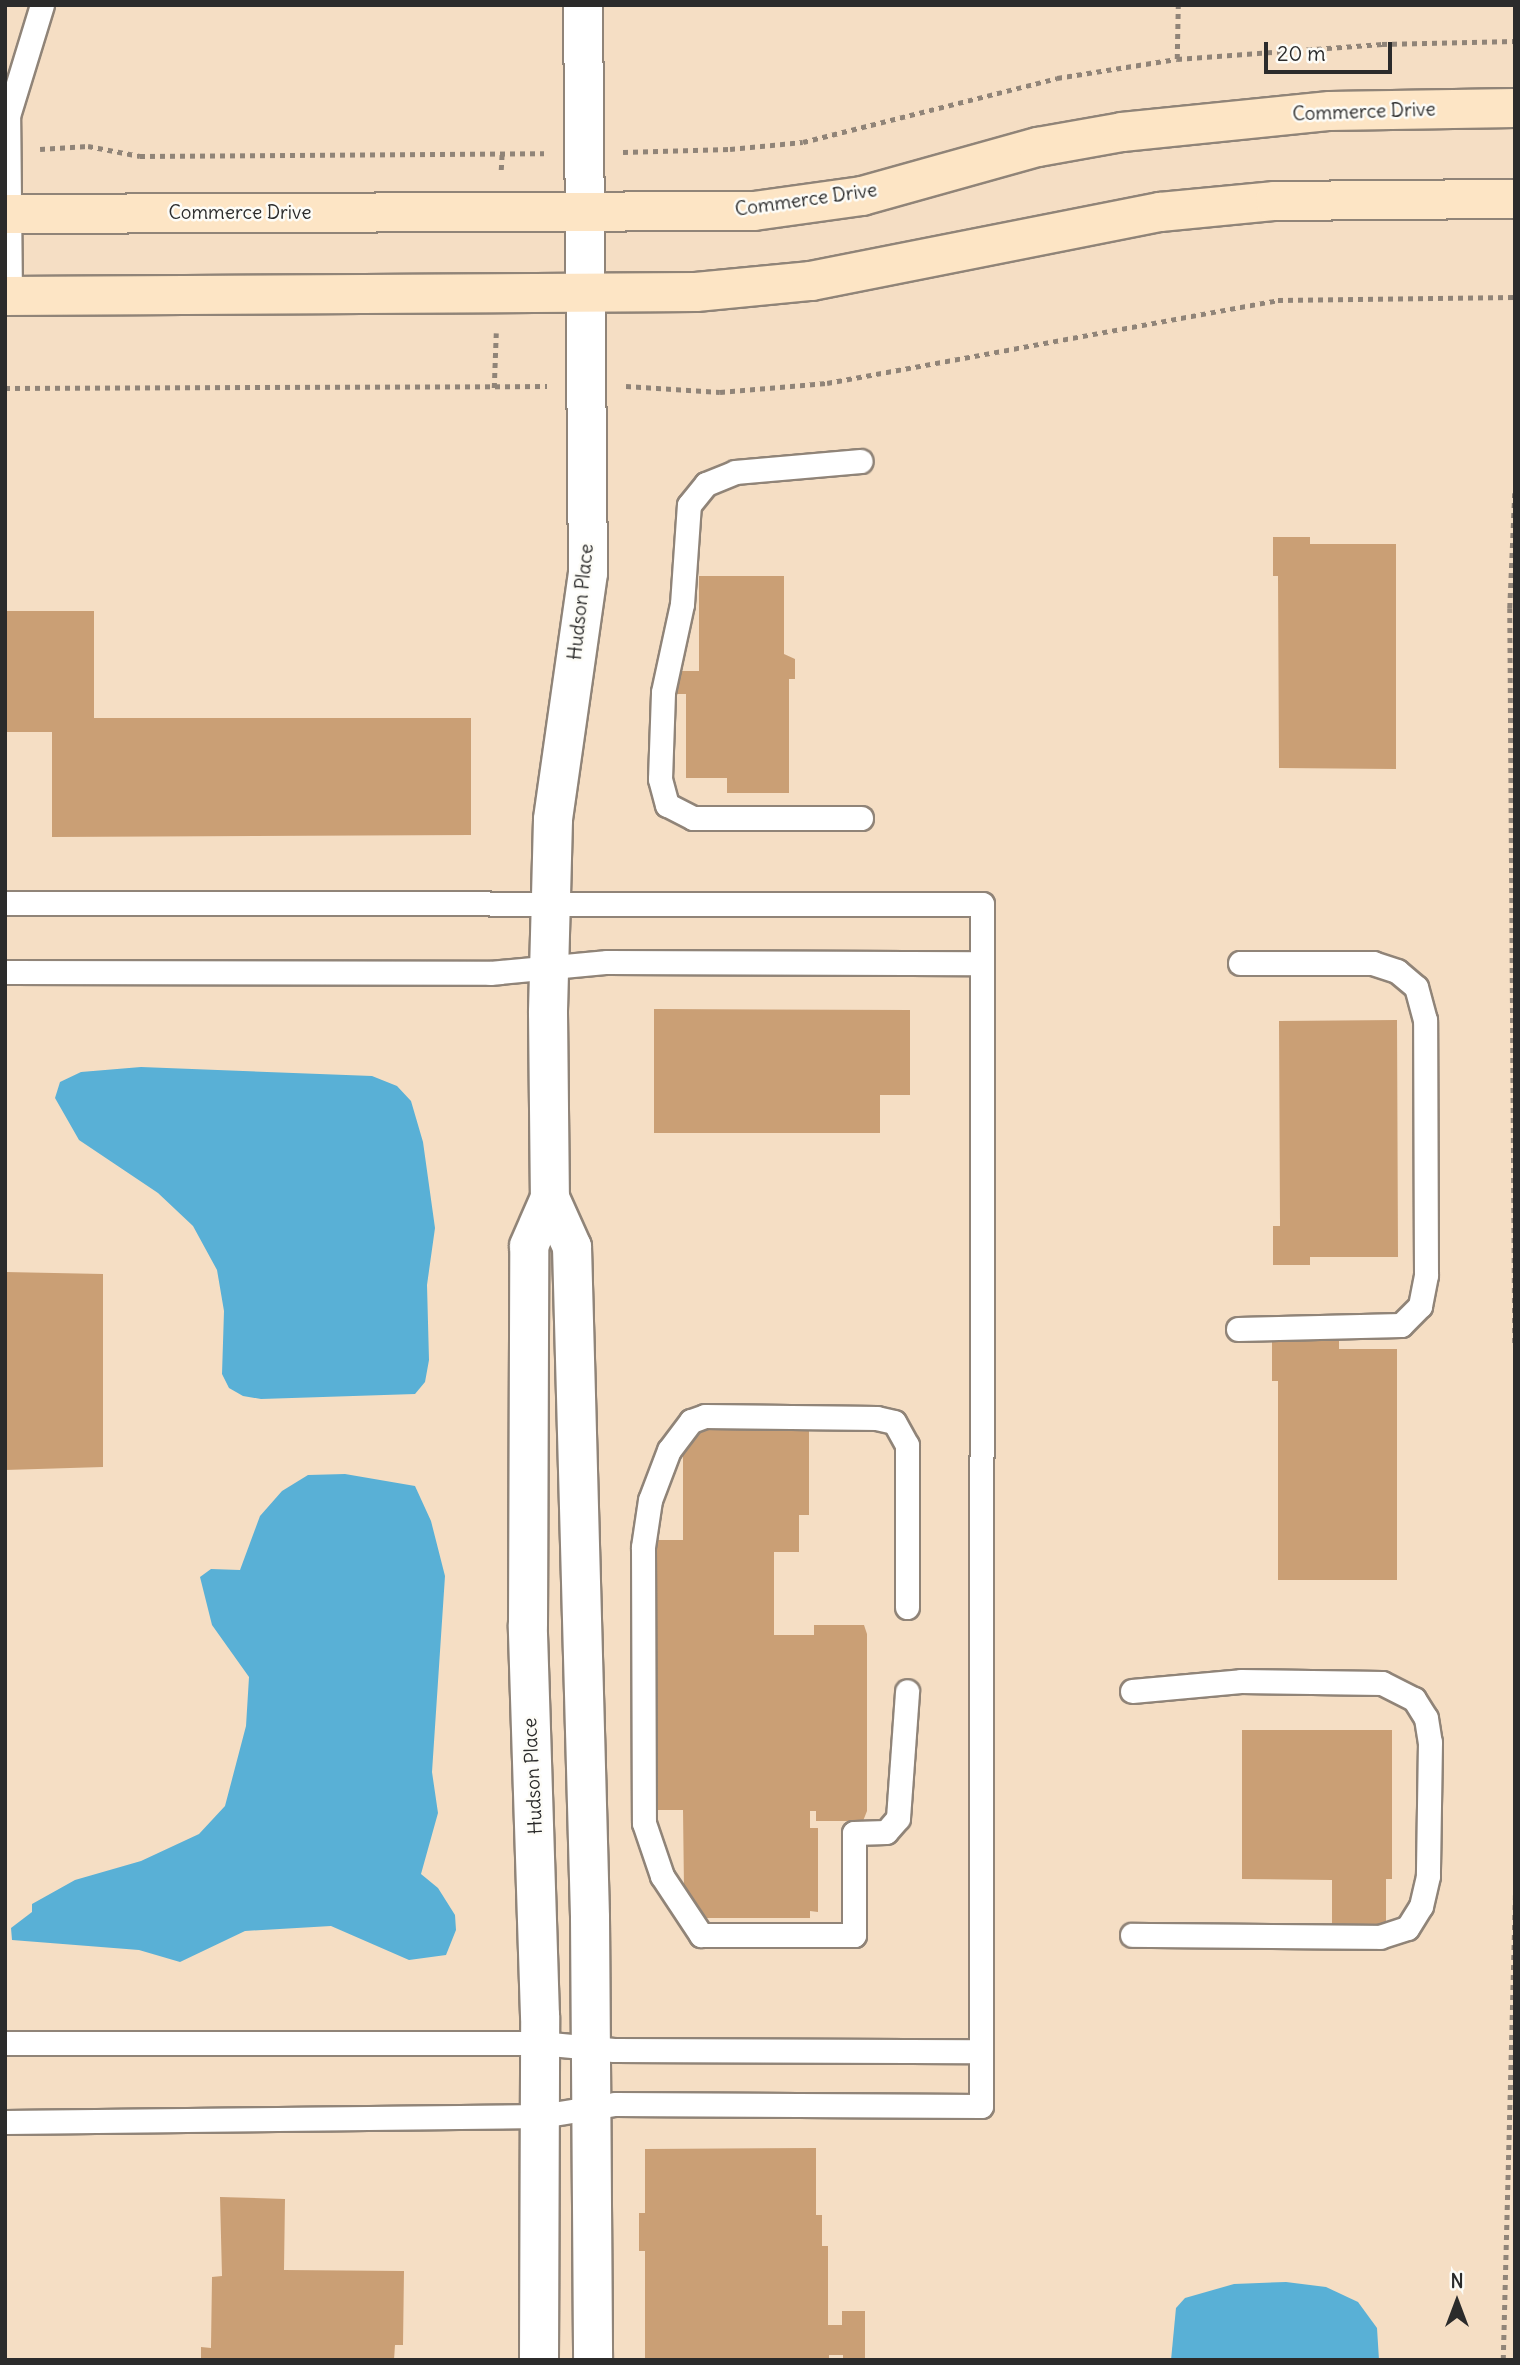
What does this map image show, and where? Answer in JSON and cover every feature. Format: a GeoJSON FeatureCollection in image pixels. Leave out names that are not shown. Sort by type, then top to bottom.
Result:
{"type":"FeatureCollection","features":[{"type":"Feature","properties":{"kind":"street","name":"Hudson Place"},"geometry":{"type":"LineString","coordinates":[[583,5],[588,573],[557,783],[548,968],[550,1198],[572,1247],[592,2048],[593,2360]]}},
{"type":"Feature","properties":{"kind":"street","name":"Commerce Drive"},"geometry":{"type":"LineString","coordinates":[[7,214],[754,211],[862,196],[1038,147],[1222,120],[1330,111],[1515,108]]}},
{"type":"Feature","properties":{"kind":"street"},"geometry":{"type":"LineString","coordinates":[[8,296],[696,292],[811,281],[1160,212],[1275,201],[1515,199]]}},
{"type":"Feature","properties":{"kind":"street","name":"Hudson Place"},"geometry":{"type":"LineString","coordinates":[[539,2360],[540,2043],[528,1625],[529,1246],[550,1198]]}},
{"type":"Feature","properties":{"kind":"lane"},"geometry":{"type":"LineString","coordinates":[[8,296],[8,116],[42,5]]}},
{"type":"Feature","properties":{"kind":"lane"},"geometry":{"type":"LineString","coordinates":[[861,461],[724,475],[706,484],[689,505],[682,604],[663,692],[660,779],[667,805],[693,818],[861,818]]}},
{"type":"Feature","properties":{"kind":"lane"},"geometry":{"type":"LineString","coordinates":[[5,903],[982,904],[981,2106],[592,2108],[540,2116],[5,2122]]}},
{"type":"Feature","properties":{"kind":"lane"},"geometry":{"type":"LineString","coordinates":[[5,972],[490,973],[607,962],[982,963]]}},
{"type":"Feature","properties":{"kind":"lane"},"geometry":{"type":"LineString","coordinates":[[1238,1329],[1401,1325],[1420,1306],[1426,1275],[1425,1020],[1416,987],[1397,971],[1373,963],[1240,963]]}},
{"type":"Feature","properties":{"kind":"lane"},"geometry":{"type":"LineString","coordinates":[[906,1607],[907,1445],[894,1422],[877,1418],[705,1416],[691,1421],[669,1450],[650,1500],[643,1548],[644,1823],[662,1876],[701,1935],[854,1935],[854,1833],[886,1832],[898,1818],[906,1691]]}},
{"type":"Feature","properties":{"kind":"lane"},"geometry":{"type":"LineString","coordinates":[[1132,1692],[1241,1681],[1393,1686],[1421,1708],[1429,1731],[1430,1769],[1426,1888],[1417,1916],[1401,1931],[1380,1937],[1132,1936]]}},
{"type":"Feature","properties":{"kind":"lane"},"geometry":{"type":"LineString","coordinates":[[5,2043],[540,2043],[592,2048],[981,2051]]}},
{"type":"Feature","properties":{"kind":"path"},"geometry":{"type":"LineString","coordinates":[[1177,59],[1178,5]]}},
{"type":"Feature","properties":{"kind":"path"},"geometry":{"type":"LineString","coordinates":[[671,151],[803,142],[1057,78],[1177,59],[1382,44],[1515,41]]}},
{"type":"Feature","properties":{"kind":"path"},"geometry":{"type":"LineString","coordinates":[[8,151],[88,146],[140,156],[502,153]]}},
{"type":"Feature","properties":{"kind":"path"},"geometry":{"type":"LineString","coordinates":[[667,386],[720,392],[827,383],[1278,300],[1515,297]]}},
{"type":"Feature","properties":{"kind":"path"},"geometry":{"type":"LineString","coordinates":[[5,388],[494,388]]}},
{"type":"Feature","properties":{"kind":"path"},"geometry":{"type":"LineString","coordinates":[[1515,493],[1510,608],[1515,1343]]}},
{"type":"Feature","properties":{"kind":"path"},"geometry":{"type":"LineString","coordinates":[[1503,2360],[1515,1893]]}},
{"type":"Feature","properties":{"kind":"water"},"geometry":{"type":"Polygon","coordinates":[[[141,1067],[372,1076],[397,1086],[411,1101],[423,1142],[435,1228],[427,1285],[429,1360],[425,1382],[415,1394],[261,1399],[243,1396],[229,1388],[222,1374],[224,1311],[217,1270],[193,1226],[158,1193],[79,1140],[55,1098],[60,1082],[81,1072],[141,1067]]]}},
{"type":"Feature","properties":{"kind":"water"},"geometry":{"type":"Polygon","coordinates":[[[345,1474],[415,1486],[431,1521],[445,1576],[432,1772],[438,1813],[421,1874],[438,1888],[455,1915],[456,1930],[446,1955],[409,1960],[331,1926],[245,1931],[180,1962],[139,1950],[12,1940],[11,1928],[32,1912],[32,1904],[75,1880],[141,1861],[199,1834],[225,1806],[246,1726],[249,1677],[212,1625],[200,1577],[211,1569],[240,1570],[260,1516],[282,1491],[308,1475],[345,1474]]]}},
{"type":"Feature","properties":{"kind":"water"},"geometry":{"type":"Polygon","coordinates":[[[1286,2282],[1326,2287],[1358,2302],[1377,2328],[1379,2360],[1171,2360],[1176,2308],[1185,2298],[1234,2284],[1286,2282]]]}},
{"type":"Feature","properties":{"kind":"building"},"geometry":{"type":"Polygon","coordinates":[[[1273,537],[1310,537],[1310,544],[1396,544],[1396,769],[1279,768],[1278,576],[1273,576],[1273,537]]]}},
{"type":"Feature","properties":{"kind":"building"},"geometry":{"type":"Polygon","coordinates":[[[699,576],[784,576],[784,654],[795,659],[795,679],[789,679],[789,793],[727,793],[727,778],[686,778],[686,694],[673,694],[673,671],[699,671],[699,576]]]}},
{"type":"Feature","properties":{"kind":"building"},"geometry":{"type":"Polygon","coordinates":[[[5,611],[94,611],[94,718],[471,718],[471,835],[52,837],[52,732],[5,732],[5,611]]]}},
{"type":"Feature","properties":{"kind":"building"},"geometry":{"type":"Polygon","coordinates":[[[654,1009],[910,1010],[910,1095],[880,1095],[880,1133],[654,1133],[654,1009]]]}},
{"type":"Feature","properties":{"kind":"building"},"geometry":{"type":"Polygon","coordinates":[[[1397,1020],[1398,1257],[1310,1257],[1310,1265],[1273,1265],[1273,1226],[1280,1226],[1279,1021],[1397,1020]]]}},
{"type":"Feature","properties":{"kind":"building"},"geometry":{"type":"Polygon","coordinates":[[[5,1272],[103,1274],[103,1467],[5,1470],[5,1272]]]}},
{"type":"Feature","properties":{"kind":"building"},"geometry":{"type":"Polygon","coordinates":[[[1305,1334],[1339,1335],[1339,1349],[1397,1349],[1397,1580],[1278,1580],[1278,1381],[1272,1381],[1272,1341],[1305,1341],[1305,1334]]]}},
{"type":"Feature","properties":{"kind":"building"},"geometry":{"type":"Polygon","coordinates":[[[703,1428],[809,1428],[809,1515],[799,1515],[799,1552],[774,1552],[774,1635],[814,1635],[814,1625],[864,1625],[867,1634],[867,1811],[863,1821],[816,1821],[816,1811],[810,1811],[810,1828],[818,1828],[818,1912],[810,1911],[810,1918],[703,1918],[684,1889],[683,1810],[656,1810],[656,1540],[683,1540],[683,1450],[703,1428]]]}},
{"type":"Feature","properties":{"kind":"building"},"geometry":{"type":"Polygon","coordinates":[[[1242,1730],[1392,1730],[1392,1879],[1386,1879],[1386,1931],[1332,1931],[1332,1880],[1242,1879],[1242,1730]]]}},
{"type":"Feature","properties":{"kind":"building"},"geometry":{"type":"Polygon","coordinates":[[[816,2148],[816,2215],[822,2215],[822,2246],[828,2246],[828,2325],[842,2325],[842,2311],[865,2311],[865,2360],[843,2360],[843,2355],[829,2355],[829,2360],[645,2360],[645,2251],[639,2251],[639,2213],[645,2213],[645,2149],[816,2148]]]}},
{"type":"Feature","properties":{"kind":"building"},"geometry":{"type":"Polygon","coordinates":[[[220,2197],[285,2199],[284,2270],[404,2271],[403,2345],[395,2345],[394,2360],[201,2360],[201,2347],[211,2348],[212,2277],[222,2276],[220,2197]]]}}]}
